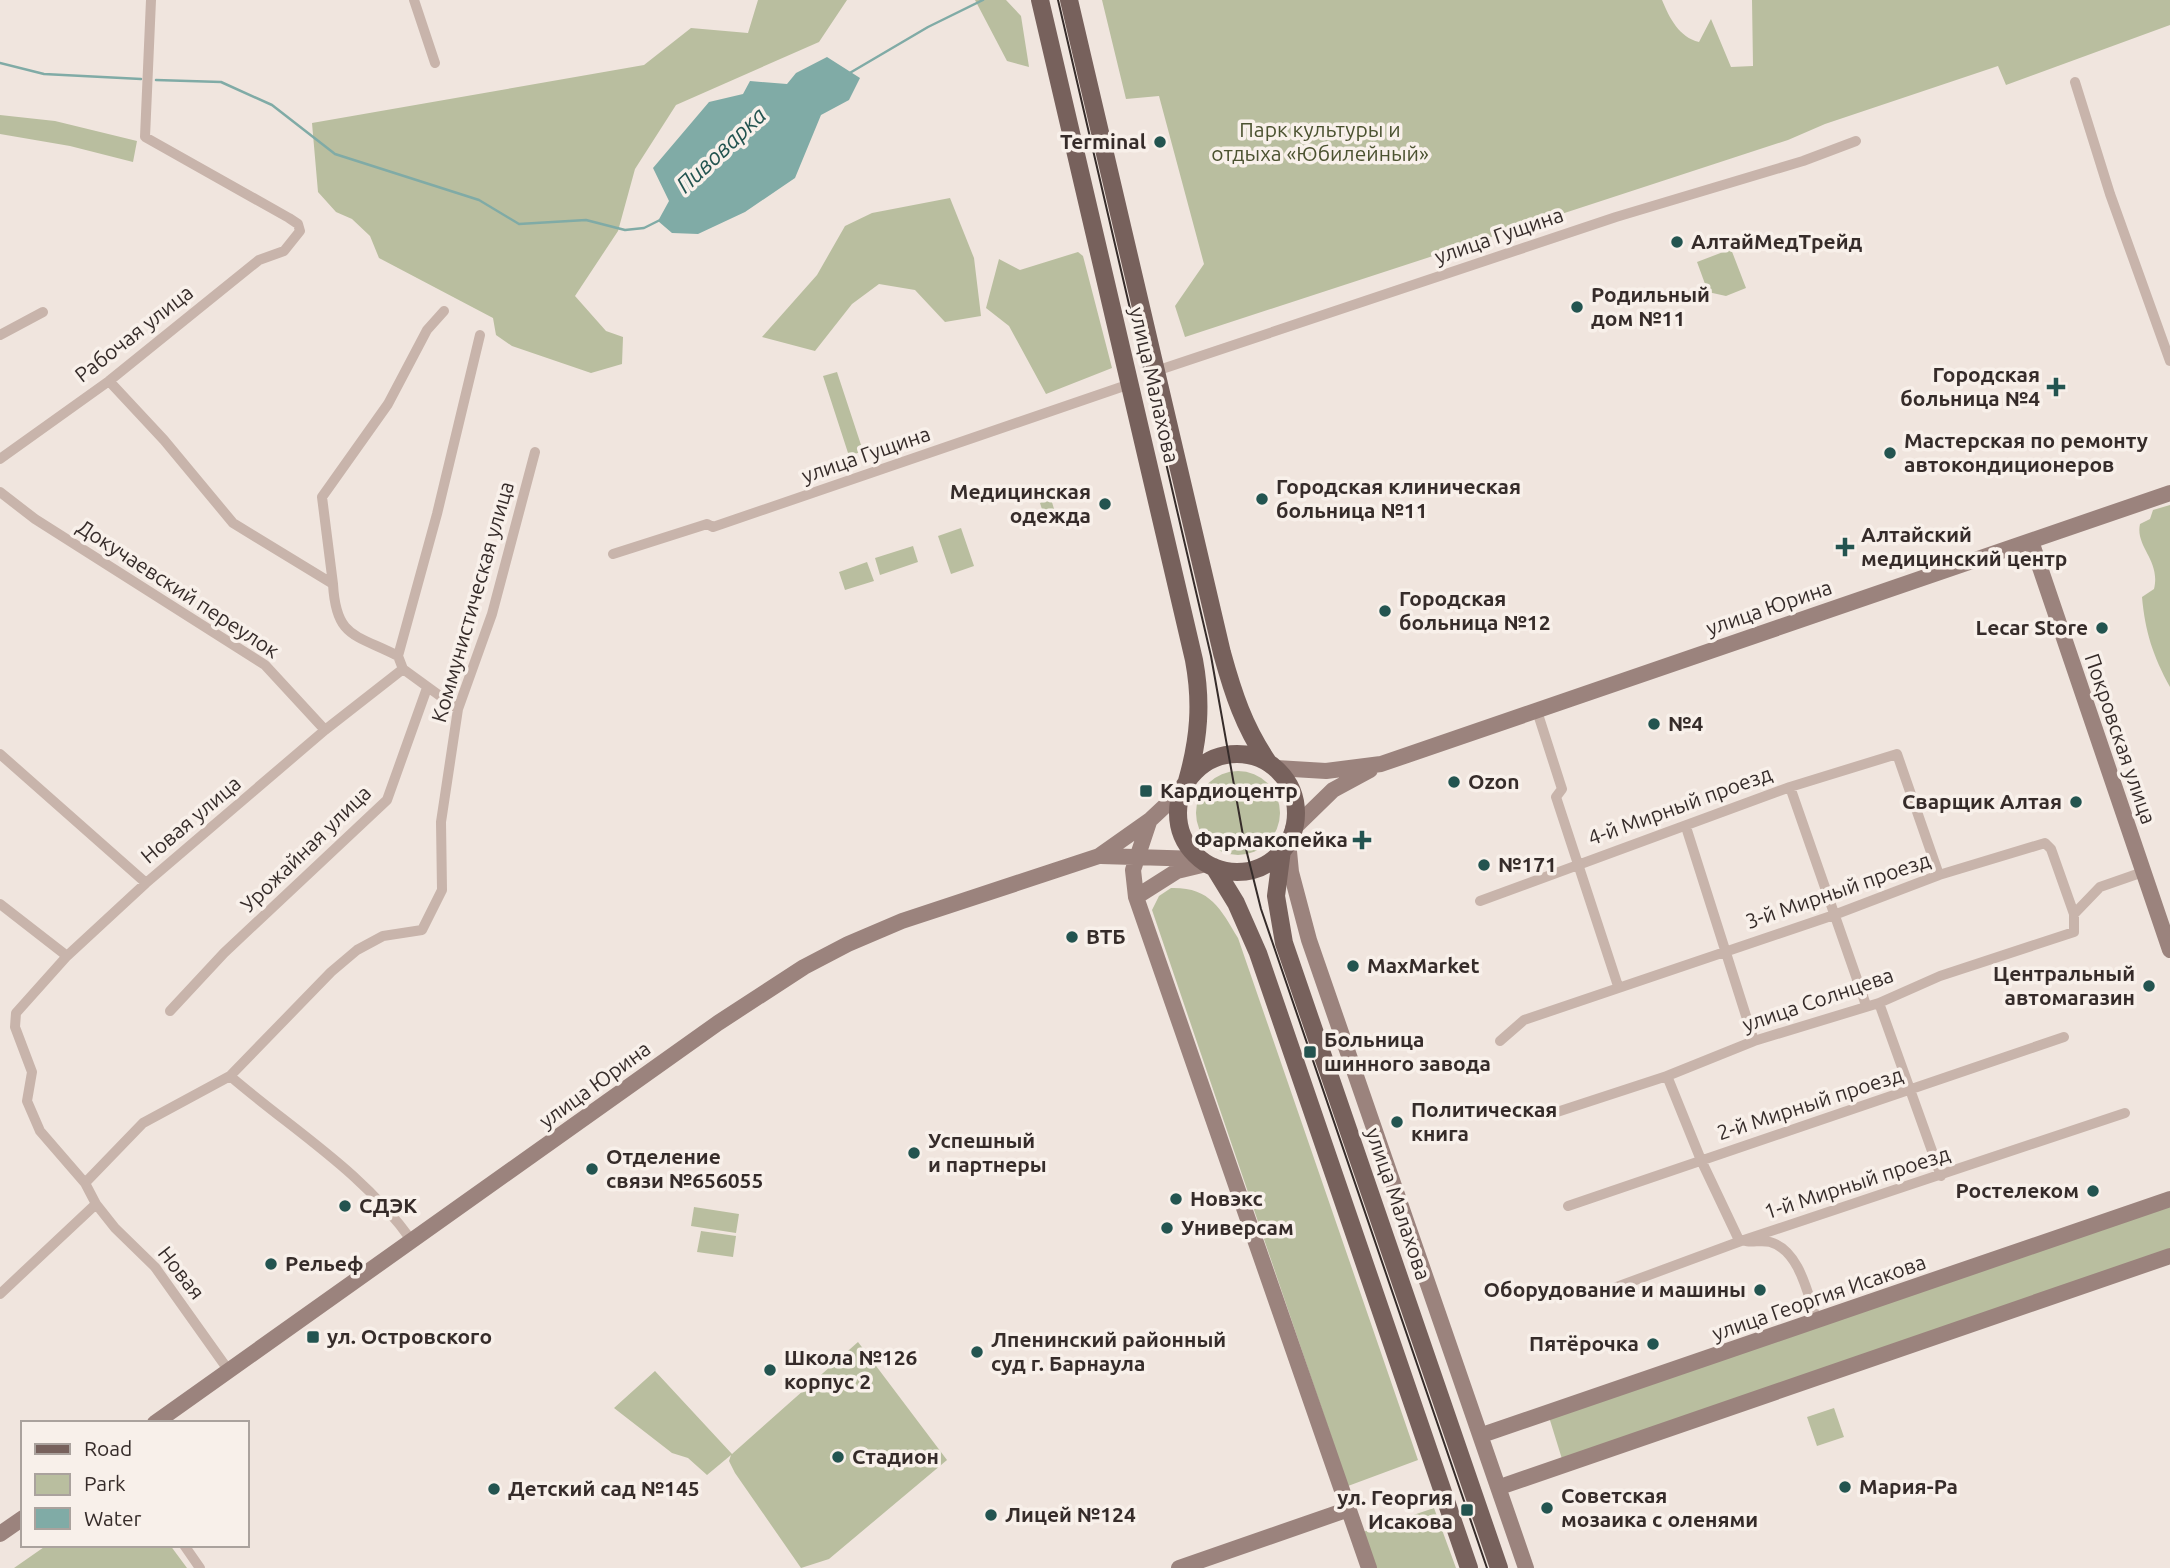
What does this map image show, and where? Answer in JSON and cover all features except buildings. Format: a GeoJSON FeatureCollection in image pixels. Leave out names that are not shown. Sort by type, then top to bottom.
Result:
{"type":"FeatureCollection","features":[{"type":"Feature","properties":{"kind":"main road","name":"улица Малахова"},"geometry":{"type":"LineString","coordinates":[[1040,0],[1199,688],[1200,730],[1185,785]]}},
{"type":"Feature","properties":{"kind":"main road","name":"улица Малахова"},"geometry":{"type":"LineString","coordinates":[[1069,0],[1237,708],[1248,734],[1272,765]]}},
{"type":"Feature","properties":{"kind":"main road"},"geometry":{"type":"LineString","coordinates":[[1207,863],[1235,872],[1251,870],[1263,866],[1288,840],[1293,796],[1272,765],[1249,755],[1223,755],[1203,765],[1185,785],[1178,815],[1180,827],[1184,839],[1207,863],[1237,903],[1258,953],[1469,1568]]}},
{"type":"Feature","properties":{"kind":"main road","name":"улица Малахова"},"geometry":{"type":"LineString","coordinates":[[1288,840],[1276,895],[1284,943],[1499,1568]]}},
{"type":"Feature","properties":{"kind":"street","name":"Рабочая улица"},"geometry":{"type":"LineString","coordinates":[[0,459],[109,381],[259,260],[284,251],[300,231],[298,224],[289,218],[145,137],[151,0]]}},
{"type":"Feature","properties":{"kind":"street"},"geometry":{"type":"LineString","coordinates":[[414,0],[435,63]]}},
{"type":"Feature","properties":{"kind":"street"},"geometry":{"type":"LineString","coordinates":[[2075,82],[2110,194],[2170,360]]}},
{"type":"Feature","properties":{"kind":"street","name":"улица Гущина"},"geometry":{"type":"LineString","coordinates":[[1156,371],[1616,216],[1803,161],[1856,141]]}},
{"type":"Feature","properties":{"kind":"street"},"geometry":{"type":"LineString","coordinates":[[398,656],[350,632],[339,621],[322,497],[388,404],[427,330],[443,311]]}},
{"type":"Feature","properties":{"kind":"street"},"geometry":{"type":"LineString","coordinates":[[0,335],[43,313]]}},
{"type":"Feature","properties":{"kind":"street"},"geometry":{"type":"LineString","coordinates":[[458,709],[403,670],[398,656],[437,514],[480,335]]}},
{"type":"Feature","properties":{"kind":"street"},"geometry":{"type":"LineString","coordinates":[[109,381],[164,440],[233,523],[333,584]]}},
{"type":"Feature","properties":{"kind":"street","name":"улица Гущина"},"geometry":{"type":"LineString","coordinates":[[613,554],[707,524],[713,527],[742,518],[1130,384]]}},
{"type":"Feature","properties":{"kind":"street","name":"Коммунистическая улица"},"geometry":{"type":"LineString","coordinates":[[85,1183],[143,1123],[230,1076],[331,972],[357,950],[383,936],[422,930],[442,890],[441,822],[458,709],[492,614],[536,452]]}},
{"type":"Feature","properties":{"kind":"street","name":"Докучаевский переулок"},"geometry":{"type":"LineString","coordinates":[[0,492],[35,519],[265,665],[325,730]]}},
{"type":"Feature","properties":{"kind":"street","name":"улица Юрина"},"geometry":{"type":"LineString","coordinates":[[1288,840],[1333,790],[1381,764],[2170,493]]}},
{"type":"Feature","properties":{"kind":"street","name":"Покровская улица"},"geometry":{"type":"LineString","coordinates":[[2031,541],[2170,950]]}},
{"type":"Feature","properties":{"kind":"street","name":"Новая улица"},"geometry":{"type":"LineString","coordinates":[[85,1183],[40,1131],[27,1101],[32,1072],[15,1027],[16,1013],[67,956],[146,883],[325,730],[403,670]]}},
{"type":"Feature","properties":{"kind":"street","name":"Урожайная улица"},"geometry":{"type":"LineString","coordinates":[[170,1011],[224,953],[387,800],[427,688]]}},
{"type":"Feature","properties":{"kind":"street"},"geometry":{"type":"LineString","coordinates":[[1537,711],[1562,789],[1556,797],[1618,986]]}},
{"type":"Feature","properties":{"kind":"street"},"geometry":{"type":"LineString","coordinates":[[0,754],[146,883]]}},
{"type":"Feature","properties":{"kind":"street","name":"4-й Мирный проезд"},"geometry":{"type":"LineString","coordinates":[[1479,901],[1790,787],[1897,754],[1939,875]]}},
{"type":"Feature","properties":{"kind":"street","name":"улица Юрина"},"geometry":{"type":"LineString","coordinates":[[1272,765],[1326,771],[1381,764]]}},
{"type":"Feature","properties":{"kind":"street","name":"улица Юрина"},"geometry":{"type":"LineString","coordinates":[[1099,856],[1150,820],[1185,785]]}},
{"type":"Feature","properties":{"kind":"street"},"geometry":{"type":"LineString","coordinates":[[1790,787],[1866,1004]]}},
{"type":"Feature","properties":{"kind":"street"},"geometry":{"type":"LineString","coordinates":[[1150,820],[1137,855],[1133,885],[1136,897],[1369,1568]]}},
{"type":"Feature","properties":{"kind":"street"},"geometry":{"type":"LineString","coordinates":[[1686,827],[1754,1041]]}},
{"type":"Feature","properties":{"kind":"street"},"geometry":{"type":"LineString","coordinates":[[1288,840],[1291,872],[1309,940],[1527,1568]]}},
{"type":"Feature","properties":{"kind":"street","name":"3-й Мирный проезд"},"geometry":{"type":"LineString","coordinates":[[1500,1041],[1524,1020],[1834,915],[1939,875],[2045,843],[2051,849],[2074,914]]}},
{"type":"Feature","properties":{"kind":"street","name":"улица Юрина"},"geometry":{"type":"LineString","coordinates":[[158,1421],[718,1023],[804,967],[902,921],[1099,856],[1137,855],[1207,863]]}},
{"type":"Feature","properties":{"kind":"street"},"geometry":{"type":"LineString","coordinates":[[1136,897],[1177,871],[1207,863]]}},
{"type":"Feature","properties":{"kind":"street"},"geometry":{"type":"LineString","coordinates":[[2074,914],[2100,887],[2143,872]]}},
{"type":"Feature","properties":{"kind":"street"},"geometry":{"type":"LineString","coordinates":[[0,904],[67,956]]}},
{"type":"Feature","properties":{"kind":"street","name":"улица Солнцева"},"geometry":{"type":"LineString","coordinates":[[1557,1112],[1667,1076],[1754,1041],[1866,1004],[1880,1003],[1940,976],[2074,932],[2074,914]]}},
{"type":"Feature","properties":{"kind":"street"},"geometry":{"type":"LineString","coordinates":[[1880,1003],[1941,1176]]}},
{"type":"Feature","properties":{"kind":"street","name":"2-й Мирный проезд"},"geometry":{"type":"LineString","coordinates":[[1568,1206],[2064,1037]]}},
{"type":"Feature","properties":{"kind":"street"},"geometry":{"type":"LineString","coordinates":[[230,1076],[285,1123],[330,1154],[371,1189],[412,1241]]}},
{"type":"Feature","properties":{"kind":"street"},"geometry":{"type":"LineString","coordinates":[[1667,1076],[1701,1160],[1741,1241],[1769,1242],[1790,1257],[1800,1274],[1816,1321]]}},
{"type":"Feature","properties":{"kind":"street","name":"1-й Мирный проезд"},"geometry":{"type":"LineString","coordinates":[[1603,1292],[1741,1241],[2125,1113]]}},
{"type":"Feature","properties":{"kind":"street"},"geometry":{"type":"LineString","coordinates":[[0,1294],[96,1204],[85,1183]]}},
{"type":"Feature","properties":{"kind":"street","name":"улица Георгия Исакова"},"geometry":{"type":"LineString","coordinates":[[1482,1436],[2170,1199]]}},
{"type":"Feature","properties":{"kind":"street","name":"Новая"},"geometry":{"type":"LineString","coordinates":[[96,1204],[115,1228],[155,1267],[229,1371]]}},
{"type":"Feature","properties":{"kind":"street"},"geometry":{"type":"LineString","coordinates":[[1500,1487],[2170,1256]]}},
{"type":"Feature","properties":{"kind":"street"},"geometry":{"type":"LineString","coordinates":[[1179,1568],[1349,1508]]}},
{"type":"Feature","properties":{"kind":"street"},"geometry":{"type":"LineString","coordinates":[[0,1534],[21,1519]]}},
{"type":"Feature","properties":{"kind":"street"},"geometry":{"type":"LineString","coordinates":[[185,1547],[200,1568]]}},
{"type":"Feature","properties":{"kind":"green space"},"geometry":{"type":"Polygon","coordinates":[[[758,0],[847,0],[819,42],[676,105],[635,169],[618,231],[575,296],[606,331],[623,337],[622,364],[591,373],[512,346],[496,335],[493,318],[379,258],[370,236],[352,219],[336,212],[318,192],[312,123],[644,65],[691,28],[748,33],[758,0]]]}},
{"type":"Feature","properties":{"kind":"green space"},"geometry":{"type":"Polygon","coordinates":[[[975,0],[1006,0],[1021,16],[1029,67],[1007,61],[975,0]]]}},
{"type":"Feature","properties":{"kind":"green space","name":"Парк культуры и отдыха «Юбилейный»"},"geometry":{"type":"Polygon","coordinates":[[[1102,0],[1662,0],[1676,26],[1692,40],[1699,42],[1711,19],[1731,67],[1753,66],[1752,0],[2170,0],[2170,25],[2006,85],[1998,66],[1825,124],[1788,140],[1185,337],[1175,306],[1204,264],[1159,96],[1126,99],[1102,0]]]}},
{"type":"Feature","properties":{"kind":"green space"},"geometry":{"type":"Polygon","coordinates":[[[0,115],[55,121],[137,141],[133,162],[70,146],[0,134],[0,115]]]}},
{"type":"Feature","properties":{"kind":"green space"},"geometry":{"type":"Polygon","coordinates":[[[950,198],[974,258],[981,316],[945,322],[915,290],[879,284],[852,304],[815,351],[762,337],[817,275],[845,226],[872,213],[950,198]]]}},
{"type":"Feature","properties":{"kind":"green space"},"geometry":{"type":"Polygon","coordinates":[[[1731,249],[1746,288],[1726,296],[1708,292],[1697,262],[1731,249]]]}},
{"type":"Feature","properties":{"kind":"green space"},"geometry":{"type":"Polygon","coordinates":[[[1078,252],[1083,256],[1112,368],[1046,394],[1009,326],[986,308],[999,259],[1020,270],[1078,252]]]}},
{"type":"Feature","properties":{"kind":"green space"},"geometry":{"type":"Polygon","coordinates":[[[837,372],[863,451],[849,456],[823,376],[837,372]]]}},
{"type":"Feature","properties":{"kind":"green space"},"geometry":{"type":"Polygon","coordinates":[[[1047,498],[1051,499],[1058,522],[1051,526],[1047,525],[1040,503],[1047,498]]]}},
{"type":"Feature","properties":{"kind":"green space"},"geometry":{"type":"Polygon","coordinates":[[[2170,505],[2170,687],[2154,654],[2145,621],[2142,597],[2154,589],[2155,579],[2139,532],[2140,524],[2150,519],[2153,510],[2170,505]]]}},
{"type":"Feature","properties":{"kind":"green space"},"geometry":{"type":"Polygon","coordinates":[[[961,528],[974,566],[951,574],[938,536],[961,528]]]}},
{"type":"Feature","properties":{"kind":"green space"},"geometry":{"type":"Polygon","coordinates":[[[913,546],[918,562],[880,575],[875,558],[913,546]]]}},
{"type":"Feature","properties":{"kind":"green space"},"geometry":{"type":"Polygon","coordinates":[[[867,562],[874,581],[845,590],[839,572],[867,562]]]}},
{"type":"Feature","properties":{"kind":"green space"},"geometry":{"type":"Polygon","coordinates":[[[1238,771],[1261,778],[1273,790],[1280,813],[1273,836],[1261,848],[1238,855],[1215,848],[1203,836],[1196,813],[1203,790],[1215,778],[1238,771]]]}},
{"type":"Feature","properties":{"kind":"green space"},"geometry":{"type":"Polygon","coordinates":[[[1171,888],[1205,895],[1219,909],[1238,938],[1418,1460],[1348,1486],[1152,910],[1159,896],[1171,888]]]}},
{"type":"Feature","properties":{"kind":"green space"},"geometry":{"type":"Polygon","coordinates":[[[2170,1204],[2170,1251],[1562,1459],[1549,1417],[2170,1204]]]}},
{"type":"Feature","properties":{"kind":"green space"},"geometry":{"type":"Polygon","coordinates":[[[694,1207],[739,1214],[736,1233],[691,1226],[694,1207]]]}},
{"type":"Feature","properties":{"kind":"green space"},"geometry":{"type":"Polygon","coordinates":[[[701,1231],[736,1236],[733,1257],[697,1252],[701,1231]]]}},
{"type":"Feature","properties":{"kind":"green space","name":"Стадион"},"geometry":{"type":"Polygon","coordinates":[[[858,1342],[947,1460],[829,1559],[801,1568],[735,1473],[729,1461],[731,1455],[707,1475],[688,1458],[672,1453],[614,1408],[655,1371],[732,1454],[858,1342]]]}},
{"type":"Feature","properties":{"kind":"green space"},"geometry":{"type":"Polygon","coordinates":[[[1834,1408],[1844,1437],[1817,1446],[1807,1417],[1834,1408]]]}},
{"type":"Feature","properties":{"kind":"green space"},"geometry":{"type":"Polygon","coordinates":[[[1434,1508],[1456,1568],[1376,1568],[1363,1532],[1434,1508]]]}},
{"type":"Feature","properties":{"kind":"green space"},"geometry":{"type":"Polygon","coordinates":[[[44,1547],[171,1547],[187,1568],[14,1568],[44,1547]]]}},
{"type":"Feature","properties":{"kind":"water"},"geometry":{"type":"Polygon","coordinates":[[[827,57],[860,78],[849,100],[821,115],[795,178],[745,212],[698,234],[672,233],[658,221],[669,201],[653,168],[709,102],[743,94],[750,81],[787,84],[796,73],[827,57]]]}},
{"type":"Feature","properties":{"kind":"waterway","name":"Пивоварка"},"geometry":{"type":"LineString","coordinates":[[848,74],[928,27],[983,0]]}},
{"type":"Feature","properties":{"kind":"waterway","name":"Пивоварка"},"geometry":{"type":"LineString","coordinates":[[0,63],[44,74],[141,79]]}},
{"type":"Feature","properties":{"kind":"waterway","name":"Пивоварка"},"geometry":{"type":"LineString","coordinates":[[156,80],[221,82],[272,105],[335,154],[479,200],[519,224],[586,220],[625,230],[644,228],[660,220]]}},
{"type":"Feature","properties":{"kind":"tram line"},"geometry":{"type":"LineString","coordinates":[[1058,0],[1211,656],[1244,841],[1261,909],[1487,1568]]}},
{"type":"Feature","properties":{"kind":"place","name":"Terminal"},"geometry":{"type":"Point","coordinates":[1160,142]}},
{"type":"Feature","properties":{"kind":"place","name":"АлтайМедТрейд"},"geometry":{"type":"Point","coordinates":[1677,242]}},
{"type":"Feature","properties":{"kind":"place","name":"Родильный дом №11"},"geometry":{"type":"Point","coordinates":[1577,307]}},
{"type":"Feature","properties":{"kind":"place","name":"Городская больница №4"},"geometry":{"type":"Point","coordinates":[2056,387]}},
{"type":"Feature","properties":{"kind":"place","name":"Мастерская по ремонту автокондиционеров"},"geometry":{"type":"Point","coordinates":[1890,453]}},
{"type":"Feature","properties":{"kind":"place","name":"Городская клиническая больница №11"},"geometry":{"type":"Point","coordinates":[1262,499]}},
{"type":"Feature","properties":{"kind":"place","name":"Медицинская одежда"},"geometry":{"type":"Point","coordinates":[1105,504]}},
{"type":"Feature","properties":{"kind":"place","name":"Алтайский медицинский центр"},"geometry":{"type":"Point","coordinates":[1845,547]}},
{"type":"Feature","properties":{"kind":"place","name":"Городская больница №12"},"geometry":{"type":"Point","coordinates":[1385,611]}},
{"type":"Feature","properties":{"kind":"place","name":"Lecar Store"},"geometry":{"type":"Point","coordinates":[2102,628]}},
{"type":"Feature","properties":{"kind":"place","name":"№4"},"geometry":{"type":"Point","coordinates":[1654,724]}},
{"type":"Feature","properties":{"kind":"place","name":"Ozon"},"geometry":{"type":"Point","coordinates":[1454,782]}},
{"type":"Feature","properties":{"kind":"place","name":"Кардиоцентр"},"geometry":{"type":"Point","coordinates":[1146,791]}},
{"type":"Feature","properties":{"kind":"place","name":"Сварщик Алтая"},"geometry":{"type":"Point","coordinates":[2076,802]}},
{"type":"Feature","properties":{"kind":"place","name":"Фармакопейка"},"geometry":{"type":"Point","coordinates":[1362,840]}},
{"type":"Feature","properties":{"kind":"place","name":"№171"},"geometry":{"type":"Point","coordinates":[1484,865]}},
{"type":"Feature","properties":{"kind":"place","name":"ВТБ"},"geometry":{"type":"Point","coordinates":[1072,937]}},
{"type":"Feature","properties":{"kind":"place","name":"MaxMarket"},"geometry":{"type":"Point","coordinates":[1353,966]}},
{"type":"Feature","properties":{"kind":"place","name":"Центральный автомагазин"},"geometry":{"type":"Point","coordinates":[2149,986]}},
{"type":"Feature","properties":{"kind":"place","name":"Больница шинного завода"},"geometry":{"type":"Point","coordinates":[1310,1052]}},
{"type":"Feature","properties":{"kind":"place","name":"Политическая книга"},"geometry":{"type":"Point","coordinates":[1397,1122]}},
{"type":"Feature","properties":{"kind":"place","name":"Успешный и партнеры"},"geometry":{"type":"Point","coordinates":[914,1153]}},
{"type":"Feature","properties":{"kind":"place","name":"Отделение связи №656055"},"geometry":{"type":"Point","coordinates":[592,1169]}},
{"type":"Feature","properties":{"kind":"place","name":"Ростелеком"},"geometry":{"type":"Point","coordinates":[2093,1191]}},
{"type":"Feature","properties":{"kind":"place","name":"Новэкс"},"geometry":{"type":"Point","coordinates":[1176,1199]}},
{"type":"Feature","properties":{"kind":"place","name":"СДЭК"},"geometry":{"type":"Point","coordinates":[345,1206]}},
{"type":"Feature","properties":{"kind":"place","name":"Универсам"},"geometry":{"type":"Point","coordinates":[1167,1228]}},
{"type":"Feature","properties":{"kind":"place","name":"Рельеф"},"geometry":{"type":"Point","coordinates":[271,1264]}},
{"type":"Feature","properties":{"kind":"place","name":"Оборудование и машины"},"geometry":{"type":"Point","coordinates":[1760,1290]}},
{"type":"Feature","properties":{"kind":"place","name":"ул. Островского"},"geometry":{"type":"Point","coordinates":[313,1337]}},
{"type":"Feature","properties":{"kind":"place","name":"Пятёрочка"},"geometry":{"type":"Point","coordinates":[1653,1344]}},
{"type":"Feature","properties":{"kind":"place","name":"Лпенинский районный суд г. Барнаула"},"geometry":{"type":"Point","coordinates":[977,1352]}},
{"type":"Feature","properties":{"kind":"place","name":"Школа №126 корпус 2"},"geometry":{"type":"Point","coordinates":[770,1370]}},
{"type":"Feature","properties":{"kind":"place","name":"Стадион"},"geometry":{"type":"Point","coordinates":[838,1457]}},
{"type":"Feature","properties":{"kind":"place","name":"Мария-Ра"},"geometry":{"type":"Point","coordinates":[1845,1487]}},
{"type":"Feature","properties":{"kind":"place","name":"Детский сад №145"},"geometry":{"type":"Point","coordinates":[494,1489]}},
{"type":"Feature","properties":{"kind":"place","name":"Советская мозаика с оленями"},"geometry":{"type":"Point","coordinates":[1547,1508]}},
{"type":"Feature","properties":{"kind":"place","name":"ул. Георгия Исакова"},"geometry":{"type":"Point","coordinates":[1467,1510]}},
{"type":"Feature","properties":{"kind":"place","name":"Лицей №124"},"geometry":{"type":"Point","coordinates":[991,1515]}}]}
